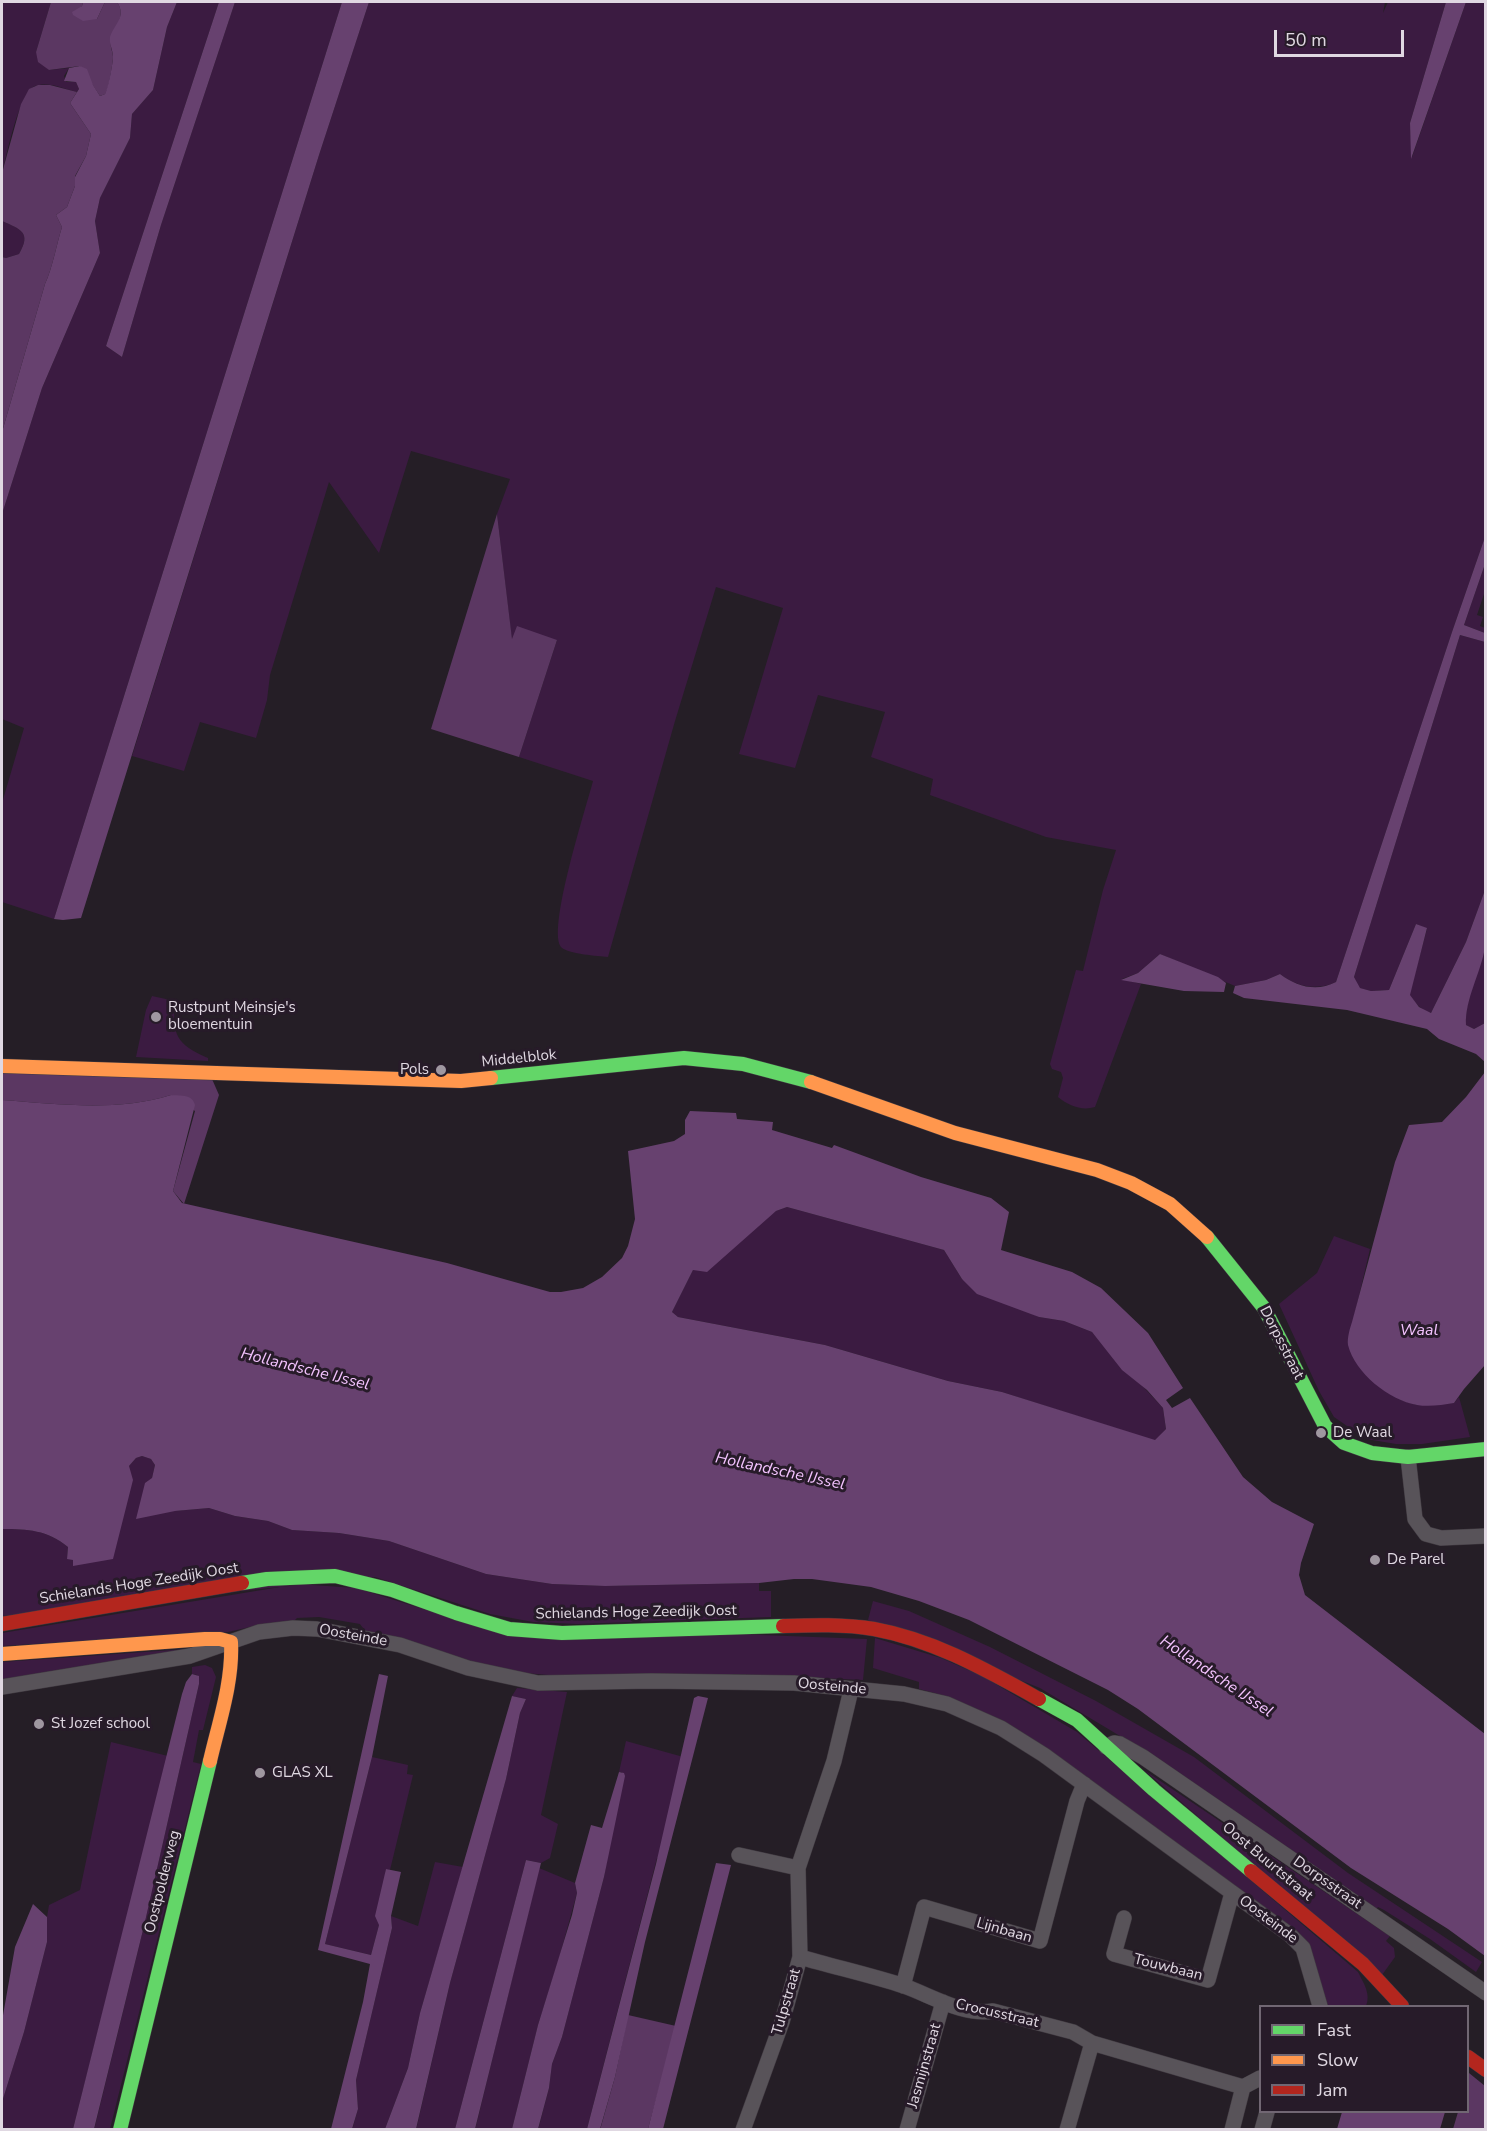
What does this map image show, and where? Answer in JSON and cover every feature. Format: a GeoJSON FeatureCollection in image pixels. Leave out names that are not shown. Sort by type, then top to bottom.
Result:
{"type":"FeatureCollection","features":[{"type":"Feature","properties":{"kind":"street","name":"Middelblok"},"geometry":{"type":"LineString","coordinates":[[2,1066],[461,1081],[684,1058],[743,1064],[793,1076],[955,1133],[1025,1150]]}},
{"type":"Feature","properties":{"kind":"street","name":"Dorpsstraat"},"geometry":{"type":"LineString","coordinates":[[1025,1150],[1123,1180],[1170,1204],[1195,1225],[1217,1248],[1264,1308],[1325,1426],[1344,1443],[1372,1453],[1408,1457],[1485,1449]]}},
{"type":"Feature","properties":{"kind":"street"},"geometry":{"type":"LineString","coordinates":[[1408,1457],[1415,1519],[1426,1534],[1441,1538],[1485,1536]]}},
{"type":"Feature","properties":{"kind":"street","name":"Schielands Hoge Zeedijk Oost"},"geometry":{"type":"LineString","coordinates":[[2,1624],[267,1579],[335,1576],[392,1590],[509,1629],[562,1633],[827,1625],[873,1629],[930,1644],[984,1668],[1077,1720],[1106,1748]]}},
{"type":"Feature","properties":{"kind":"street","name":"Oosteinde"},"geometry":{"type":"LineString","coordinates":[[2,1687],[190,1656],[259,1632],[293,1628],[317,1629],[400,1645],[468,1668],[538,1683],[651,1681],[782,1683],[904,1694],[947,1704],[1001,1728],[1044,1755],[1290,1935],[1303,1948],[1319,2005]]}},
{"type":"Feature","properties":{"kind":"street","name":"Oosteinde"},"geometry":{"type":"LineString","coordinates":[[2,1654],[205,1639],[231,1642]]}},
{"type":"Feature","properties":{"kind":"street","name":"Oostpolderweg"},"geometry":{"type":"LineString","coordinates":[[120,2130],[225,1699],[232,1659],[231,1642]]}},
{"type":"Feature","properties":{"kind":"street","name":"Tulpstraat"},"geometry":{"type":"LineString","coordinates":[[743,2130],[782,2022],[800,1957],[798,1868],[834,1761],[851,1690]]}},
{"type":"Feature","properties":{"kind":"street","name":"Dorpsstraat"},"geometry":{"type":"LineString","coordinates":[[1106,1748],[1114,1743],[1120,1744],[1143,1757],[1485,1993]]}},
{"type":"Feature","properties":{"kind":"street","name":"Oost Buurtstraat"},"geometry":{"type":"LineString","coordinates":[[1106,1748],[1364,1964],[1394,2005]]}},
{"type":"Feature","properties":{"kind":"street","name":"Lijnbaan"},"geometry":{"type":"LineString","coordinates":[[903,1986],[924,1907],[1040,1941],[1077,1801],[1084,1784]]}},
{"type":"Feature","properties":{"kind":"street"},"geometry":{"type":"LineString","coordinates":[[739,1855],[798,1868]]}},
{"type":"Feature","properties":{"kind":"street","name":"Touwbaan"},"geometry":{"type":"LineString","coordinates":[[1124,1918],[1114,1954],[1208,1980],[1232,1893]]}},
{"type":"Feature","properties":{"kind":"street","name":"Crocusstraat"},"geometry":{"type":"LineString","coordinates":[[800,1957],[903,1986],[943,2002],[980,2013],[993,2011],[1073,2032],[1092,2043],[1243,2087]]}},
{"type":"Feature","properties":{"kind":"street","name":"Jasmijnstraat"},"geometry":{"type":"LineString","coordinates":[[907,2130],[943,2002]]}},
{"type":"Feature","properties":{"kind":"street"},"geometry":{"type":"LineString","coordinates":[[1067,2130],[1092,2043]]}},
{"type":"Feature","properties":{"kind":"street"},"geometry":{"type":"LineString","coordinates":[[1469,2058],[1485,2070]]}},
{"type":"Feature","properties":{"kind":"street"},"geometry":{"type":"LineString","coordinates":[[1232,2130],[1243,2087],[1259,2079]]}},
{"type":"Feature","properties":{"kind":"street"},"geometry":{"type":"LineString","coordinates":[[1262,2130],[1267,2113]]}},
{"type":"Feature","properties":{"kind":"shaded area"},"geometry":{"type":"Polygon","coordinates":[[[2,2],[51,2],[36,52],[49,70],[69,68],[64,76],[66,82],[76,82],[79,89],[77,92],[45,84],[35,86],[29,91],[19,111],[2,173],[2,2]]]}},
{"type":"Feature","properties":{"kind":"shaded area"},"geometry":{"type":"Polygon","coordinates":[[[51,2],[83,2],[78,10],[97,19],[105,2],[117,2],[120,7],[120,17],[111,43],[113,57],[105,94],[100,96],[80,66],[49,70],[38,62],[36,52],[51,2]]]}},
{"type":"Feature","properties":{"kind":"shaded area"},"geometry":{"type":"Polygon","coordinates":[[[177,2],[219,2],[106,346],[122,357],[161,225],[235,2],[342,2],[54,919],[2,902],[2,803],[24,728],[2,719],[2,514],[42,388],[100,253],[95,221],[100,198],[130,138],[132,114],[153,90],[167,27],[177,2]]]}},
{"type":"Feature","properties":{"kind":"shaded area"},"geometry":{"type":"Polygon","coordinates":[[[369,2],[1385,2],[1383,13],[1388,2],[1446,2],[1410,123],[1412,157],[1466,2],[1485,2],[1485,537],[1336,982],[1314,987],[1300,985],[1280,974],[1266,980],[1235,986],[1160,954],[1138,973],[1122,979],[1141,984],[1095,1107],[1080,1108],[1062,1100],[1058,1097],[1063,1078],[1061,1072],[1052,1069],[1050,1064],[1076,970],[1083,971],[1103,890],[1116,850],[1046,837],[930,795],[933,779],[871,757],[885,712],[818,695],[795,768],[739,754],[783,608],[716,587],[675,721],[608,957],[577,953],[562,948],[558,938],[563,895],[593,781],[519,757],[557,640],[512,641],[497,514],[510,479],[411,451],[379,553],[329,482],[270,675],[267,700],[256,738],[200,722],[184,771],[132,756],[319,155],[369,2]]]}},
{"type":"Feature","properties":{"kind":"shaded area"},"geometry":{"type":"Polygon","coordinates":[[[38,85],[50,85],[77,92],[70,103],[91,134],[86,156],[75,176],[75,186],[67,207],[56,215],[62,227],[2,432],[2,257],[19,254],[23,247],[24,236],[19,229],[2,221],[2,173],[21,104],[29,89],[38,85]]]}},
{"type":"Feature","properties":{"kind":"shaded area"},"geometry":{"type":"Polygon","coordinates":[[[2,221],[19,229],[24,236],[23,247],[19,254],[6,258],[2,257],[2,221]]]}},
{"type":"Feature","properties":{"kind":"shaded area"},"geometry":{"type":"Polygon","coordinates":[[[497,514],[512,639],[517,626],[557,640],[519,757],[431,729],[497,514]]]}},
{"type":"Feature","properties":{"kind":"shaded area"},"geometry":{"type":"Polygon","coordinates":[[[1485,564],[1485,591],[1477,615],[1483,617],[1480,626],[1485,628],[1485,633],[1464,625],[1485,564]]]}},
{"type":"Feature","properties":{"kind":"shaded area"},"geometry":{"type":"Polygon","coordinates":[[[1460,635],[1485,642],[1485,890],[1466,942],[1431,1013],[1419,1006],[1409,995],[1427,929],[1416,924],[1389,990],[1371,991],[1359,988],[1354,977],[1460,635]]]}},
{"type":"Feature","properties":{"kind":"shaded area"},"geometry":{"type":"Polygon","coordinates":[[[1485,947],[1485,1023],[1474,1029],[1466,1025],[1467,1005],[1485,947]]]}},
{"type":"Feature","properties":{"kind":"shaded area"},"geometry":{"type":"Polygon","coordinates":[[[152,996],[175,1001],[174,1022],[178,1037],[189,1048],[208,1058],[208,1061],[136,1057],[146,1010],[152,996]]]}},
{"type":"Feature","properties":{"kind":"shaded area"},"geometry":{"type":"Polygon","coordinates":[[[2,1073],[212,1079],[219,1095],[184,1204],[173,1191],[195,1111],[171,1095],[130,1104],[108,1105],[65,1105],[2,1100],[2,1073]]]}},
{"type":"Feature","properties":{"kind":"shaded area"},"geometry":{"type":"Polygon","coordinates":[[[787,1207],[944,1250],[962,1279],[1039,1317],[1064,1321],[1092,1332],[1163,1408],[1166,1429],[1155,1441],[1002,1392],[948,1381],[825,1345],[678,1317],[672,1312],[693,1270],[776,1211],[787,1207]]]}},
{"type":"Feature","properties":{"kind":"shaded area"},"geometry":{"type":"Polygon","coordinates":[[[1334,1236],[1370,1249],[1348,1343],[1372,1380],[1401,1400],[1417,1405],[1454,1403],[1459,1397],[1470,1437],[1422,1444],[1396,1444],[1366,1439],[1334,1417],[1319,1391],[1279,1304],[1317,1273],[1334,1236]]]}},
{"type":"Feature","properties":{"kind":"shaded area"},"geometry":{"type":"Polygon","coordinates":[[[142,1456],[151,1459],[155,1465],[152,1478],[175,1511],[209,1508],[235,1516],[268,1521],[292,1530],[339,1533],[389,1541],[486,1574],[552,1584],[605,1586],[759,1583],[759,1591],[771,1591],[771,1617],[577,1624],[533,1622],[490,1614],[375,1577],[2,1616],[2,1529],[29,1530],[60,1541],[68,1547],[67,1559],[73,1559],[73,1565],[129,1471],[129,1466],[136,1458],[142,1456]]]}},
{"type":"Feature","properties":{"kind":"shaded area"},"geometry":{"type":"Polygon","coordinates":[[[298,1584],[356,1588],[471,1624],[867,1639],[863,1680],[732,1674],[731,1677],[560,1676],[525,1673],[487,1666],[365,1631],[360,1624],[319,1617],[297,1618],[292,1623],[250,1627],[228,1632],[2,1646],[2,1633],[298,1584]]]}},
{"type":"Feature","properties":{"kind":"shaded area"},"geometry":{"type":"Polygon","coordinates":[[[873,1601],[909,1611],[990,1647],[1096,1701],[1194,1757],[1348,1873],[1482,1962],[1476,1972],[1384,1910],[1378,1907],[1375,1911],[1140,1748],[1040,1688],[868,1620],[873,1601]]]}},
{"type":"Feature","properties":{"kind":"shaded area"},"geometry":{"type":"Polygon","coordinates":[[[875,1638],[941,1658],[982,1676],[1077,1732],[1358,1972],[1367,1993],[1366,2005],[1328,2005],[1311,1954],[1295,1930],[1040,1744],[942,1695],[919,1689],[919,1682],[873,1668],[875,1638]]]}},
{"type":"Feature","properties":{"kind":"shaded area"},"geometry":{"type":"Polygon","coordinates":[[[187,1649],[2,1681],[2,1662],[187,1649]]]}},
{"type":"Feature","properties":{"kind":"shaded area"},"geometry":{"type":"Polygon","coordinates":[[[205,1665],[212,1668],[216,1677],[203,1730],[199,1730],[193,1762],[201,1764],[110,2129],[94,2130],[144,1926],[199,1684],[197,1675],[192,1674],[192,1667],[205,1665]]]}},
{"type":"Feature","properties":{"kind":"shaded area"},"geometry":{"type":"Polygon","coordinates":[[[517,1688],[567,1692],[541,1815],[558,1824],[550,1858],[541,1863],[526,1860],[455,2129],[416,2130],[450,1983],[506,1779],[520,1713],[526,1699],[512,1696],[517,1688]]]}},
{"type":"Feature","properties":{"kind":"shaded area"},"geometry":{"type":"Polygon","coordinates":[[[626,1741],[687,1758],[666,1859],[657,1858],[587,2129],[538,2130],[549,2088],[552,2064],[562,2037],[604,1877],[622,1772],[619,1772],[626,1741]]]}},
{"type":"Feature","properties":{"kind":"shaded area"},"geometry":{"type":"Polygon","coordinates":[[[111,1742],[168,1756],[73,2129],[2,2130],[2,2102],[24,2032],[47,1942],[49,1905],[80,1890],[111,1742]]]}},
{"type":"Feature","properties":{"kind":"shaded area"},"geometry":{"type":"Polygon","coordinates":[[[372,1757],[408,1765],[407,1774],[413,1775],[390,1870],[386,1869],[379,1925],[371,1955],[325,1944],[372,1757]]]}},
{"type":"Feature","properties":{"kind":"shaded area"},"geometry":{"type":"Polygon","coordinates":[[[1144,1770],[1390,1936],[1386,1941],[1394,1948],[1395,1957],[1382,1975],[1144,1770]]]}},
{"type":"Feature","properties":{"kind":"shaded area"},"geometry":{"type":"Polygon","coordinates":[[[435,1862],[463,1867],[420,2013],[408,2068],[385,2129],[352,2130],[358,2109],[356,2080],[392,1928],[391,1916],[418,1926],[435,1862]]]}},
{"type":"Feature","properties":{"kind":"shaded area"},"geometry":{"type":"Polygon","coordinates":[[[539,1868],[575,1883],[577,1893],[538,2025],[512,2129],[475,2130],[539,1868]]]}},
{"type":"Feature","properties":{"kind":"shaded area"},"geometry":{"type":"Polygon","coordinates":[[[628,2015],[676,2026],[648,2129],[600,2130],[615,2077],[628,2015]]]}},
{"type":"Feature","properties":{"kind":"shaded area"},"geometry":{"type":"Polygon","coordinates":[[[1469,2073],[1485,2086],[1485,2129],[1453,2129],[1458,2113],[1469,2113],[1469,2073]]]}},
{"type":"Feature","properties":{"kind":"water"},"geometry":{"type":"Polygon","coordinates":[[[83,2],[105,2],[97,19],[83,21],[73,15],[72,12],[82,6],[83,2]]]}},
{"type":"Feature","properties":{"kind":"water"},"geometry":{"type":"Polygon","coordinates":[[[117,2],[177,2],[167,27],[153,90],[132,114],[130,138],[100,198],[95,221],[100,253],[42,388],[2,514],[2,432],[62,227],[56,215],[67,207],[75,186],[75,177],[86,156],[91,134],[70,103],[79,89],[76,82],[64,81],[69,68],[80,66],[87,69],[100,96],[105,94],[113,60],[110,37],[121,12],[117,2]]]}},
{"type":"Feature","properties":{"kind":"water"},"geometry":{"type":"Polygon","coordinates":[[[219,2],[235,2],[161,225],[122,357],[106,346],[219,2]]]}},
{"type":"Feature","properties":{"kind":"water"},"geometry":{"type":"Polygon","coordinates":[[[342,2],[369,2],[319,155],[81,918],[54,919],[342,2]]]}},
{"type":"Feature","properties":{"kind":"water"},"geometry":{"type":"Polygon","coordinates":[[[1446,2],[1466,2],[1411,159],[1410,123],[1446,2]]]}},
{"type":"Feature","properties":{"kind":"water"},"geometry":{"type":"Polygon","coordinates":[[[1485,537],[1485,564],[1464,625],[1485,633],[1485,642],[1460,635],[1354,977],[1360,988],[1371,991],[1389,990],[1416,924],[1427,928],[1410,995],[1419,1007],[1431,1013],[1466,942],[1485,890],[1485,947],[1468,1005],[1466,1025],[1474,1029],[1485,1023],[1485,1062],[1476,1054],[1439,1039],[1427,1029],[1347,1010],[1244,998],[1233,993],[1235,986],[1266,980],[1280,974],[1307,987],[1322,987],[1336,982],[1485,537]]]}},
{"type":"Feature","properties":{"kind":"water"},"geometry":{"type":"Polygon","coordinates":[[[1160,954],[1218,977],[1226,983],[1224,992],[1184,991],[1121,980],[1138,973],[1160,954]]]}},
{"type":"Feature","properties":{"kind":"water","name":"Waal"},"geometry":{"type":"Polygon","coordinates":[[[1485,1072],[1485,1365],[1454,1403],[1417,1405],[1395,1397],[1366,1375],[1352,1355],[1348,1345],[1349,1333],[1395,1162],[1409,1125],[1442,1122],[1466,1097],[1485,1072]]]}},
{"type":"Feature","properties":{"kind":"water","name":"Hollandsche IJssel"},"geometry":{"type":"Polygon","coordinates":[[[171,1095],[189,1097],[194,1101],[195,1105],[173,1191],[182,1203],[447,1263],[550,1292],[583,1288],[602,1277],[622,1258],[628,1246],[635,1219],[628,1151],[674,1141],[685,1134],[685,1120],[690,1111],[736,1113],[737,1119],[773,1122],[772,1130],[832,1148],[834,1145],[921,1177],[991,1198],[1009,1212],[1001,1250],[1072,1272],[1101,1288],[1148,1333],[1183,1388],[1166,1400],[1172,1408],[1190,1398],[1243,1477],[1272,1502],[1314,1524],[1299,1575],[1305,1595],[1485,1734],[1485,1956],[1448,1929],[1351,1868],[1138,1709],[1108,1690],[969,1620],[919,1601],[871,1587],[812,1579],[759,1583],[605,1586],[552,1584],[486,1574],[389,1541],[339,1533],[292,1530],[268,1521],[235,1516],[209,1508],[175,1511],[136,1519],[145,1483],[152,1478],[155,1465],[151,1459],[142,1456],[136,1458],[129,1466],[133,1480],[113,1559],[73,1566],[73,1560],[67,1559],[68,1547],[60,1541],[29,1530],[2,1529],[2,1100],[65,1105],[108,1105],[171,1095]],[[787,1207],[776,1211],[707,1272],[693,1270],[672,1312],[678,1317],[825,1345],[948,1381],[1002,1392],[1155,1440],[1166,1429],[1163,1408],[1147,1390],[1122,1370],[1092,1332],[1064,1321],[1039,1317],[977,1294],[962,1279],[944,1250],[787,1207]]]}},
{"type":"Feature","properties":{"kind":"water"},"geometry":{"type":"Polygon","coordinates":[[[192,1674],[199,1676],[199,1684],[144,1926],[94,2129],[73,2129],[182,1694],[192,1674]]]}},
{"type":"Feature","properties":{"kind":"water"},"geometry":{"type":"Polygon","coordinates":[[[379,1674],[388,1676],[372,1757],[325,1944],[371,1955],[379,1925],[375,1916],[386,1869],[401,1872],[391,1916],[392,1928],[356,2080],[358,2109],[352,2129],[331,2129],[363,2002],[370,1964],[318,1950],[379,1674]]]}},
{"type":"Feature","properties":{"kind":"water"},"geometry":{"type":"Polygon","coordinates":[[[512,1696],[526,1699],[520,1713],[506,1779],[450,1983],[416,2129],[385,2129],[408,2068],[420,2013],[512,1696]]]}},
{"type":"Feature","properties":{"kind":"water"},"geometry":{"type":"Polygon","coordinates":[[[698,1696],[708,1698],[645,1942],[615,2077],[600,2129],[587,2129],[656,1864],[694,1698],[698,1696]]]}},
{"type":"Feature","properties":{"kind":"water"},"geometry":{"type":"Polygon","coordinates":[[[619,1772],[624,1773],[625,1776],[604,1877],[562,2037],[552,2064],[549,2088],[538,2129],[512,2129],[538,2025],[572,1915],[577,1893],[575,1883],[591,1825],[602,1828],[619,1772]]]}},
{"type":"Feature","properties":{"kind":"water"},"geometry":{"type":"Polygon","coordinates":[[[526,1860],[541,1863],[475,2129],[455,2129],[526,1860]]]}},
{"type":"Feature","properties":{"kind":"water"},"geometry":{"type":"Polygon","coordinates":[[[716,1863],[731,1865],[663,2129],[648,2129],[716,1863]]]}},
{"type":"Feature","properties":{"kind":"water"},"geometry":{"type":"Polygon","coordinates":[[[33,1904],[47,1917],[47,1942],[24,2032],[2,2102],[2,2021],[15,1947],[33,1904]]]}},
{"type":"Feature","properties":{"kind":"water"},"geometry":{"type":"Polygon","coordinates":[[[1342,2113],[1445,2113],[1440,2129],[1337,2129],[1342,2113]]]}},
{"type":"Feature","properties":{"kind":"traffic: fast"},"geometry":{"type":"LineString","coordinates":[[491,1078],[684,1058],[743,1064],[811,1082]]}},
{"type":"Feature","properties":{"kind":"traffic: fast"},"geometry":{"type":"LineString","coordinates":[[1207,1237],[1264,1308],[1325,1426],[1344,1443],[1372,1453],[1408,1457],[1486,1449]]}},
{"type":"Feature","properties":{"kind":"traffic: fast"},"geometry":{"type":"LineString","coordinates":[[242,1583],[267,1579],[335,1576],[392,1590],[509,1629],[562,1633],[783,1626]]}},
{"type":"Feature","properties":{"kind":"traffic: fast"},"geometry":{"type":"LineString","coordinates":[[1039,1699],[1077,1720],[1154,1790],[1251,1871]]}},
{"type":"Feature","properties":{"kind":"traffic: fast"},"geometry":{"type":"LineString","coordinates":[[120,2130],[210,1761]]}},
{"type":"Feature","properties":{"kind":"traffic: slow"},"geometry":{"type":"LineString","coordinates":[[2,1066],[461,1081],[491,1078]]}},
{"type":"Feature","properties":{"kind":"traffic: slow"},"geometry":{"type":"LineString","coordinates":[[811,1082],[955,1133],[1097,1170],[1131,1183],[1170,1204],[1207,1237]]}},
{"type":"Feature","properties":{"kind":"traffic: slow"},"geometry":{"type":"LineString","coordinates":[[2,1654],[205,1639],[231,1642],[228,1687],[210,1761]]}},
{"type":"Feature","properties":{"kind":"traffic: jam"},"geometry":{"type":"LineString","coordinates":[[2,1624],[242,1583]]}},
{"type":"Feature","properties":{"kind":"traffic: jam"},"geometry":{"type":"LineString","coordinates":[[783,1626],[851,1626],[918,1640],[959,1657],[1039,1699]]}},
{"type":"Feature","properties":{"kind":"traffic: jam"},"geometry":{"type":"LineString","coordinates":[[1251,1871],[1363,1964],[1401,2005]]}},
{"type":"Feature","properties":{"kind":"traffic: jam"},"geometry":{"type":"LineString","coordinates":[[1469,2058],[1486,2070]]}},
{"type":"Feature","properties":{"kind":"place","name":"Rustpunt Meinsje's bloementuin"},"geometry":{"type":"Point","coordinates":[156,1017]}},
{"type":"Feature","properties":{"kind":"place","name":"Pols"},"geometry":{"type":"Point","coordinates":[441,1070]}},
{"type":"Feature","properties":{"kind":"place","name":"De Waal"},"geometry":{"type":"Point","coordinates":[1321,1433]}},
{"type":"Feature","properties":{"kind":"place","name":"De Parel"},"geometry":{"type":"Point","coordinates":[1375,1560]}},
{"type":"Feature","properties":{"kind":"place","name":"St Jozef school"},"geometry":{"type":"Point","coordinates":[39,1724]}},
{"type":"Feature","properties":{"kind":"place","name":"GLAS XL"},"geometry":{"type":"Point","coordinates":[260,1773]}}]}
